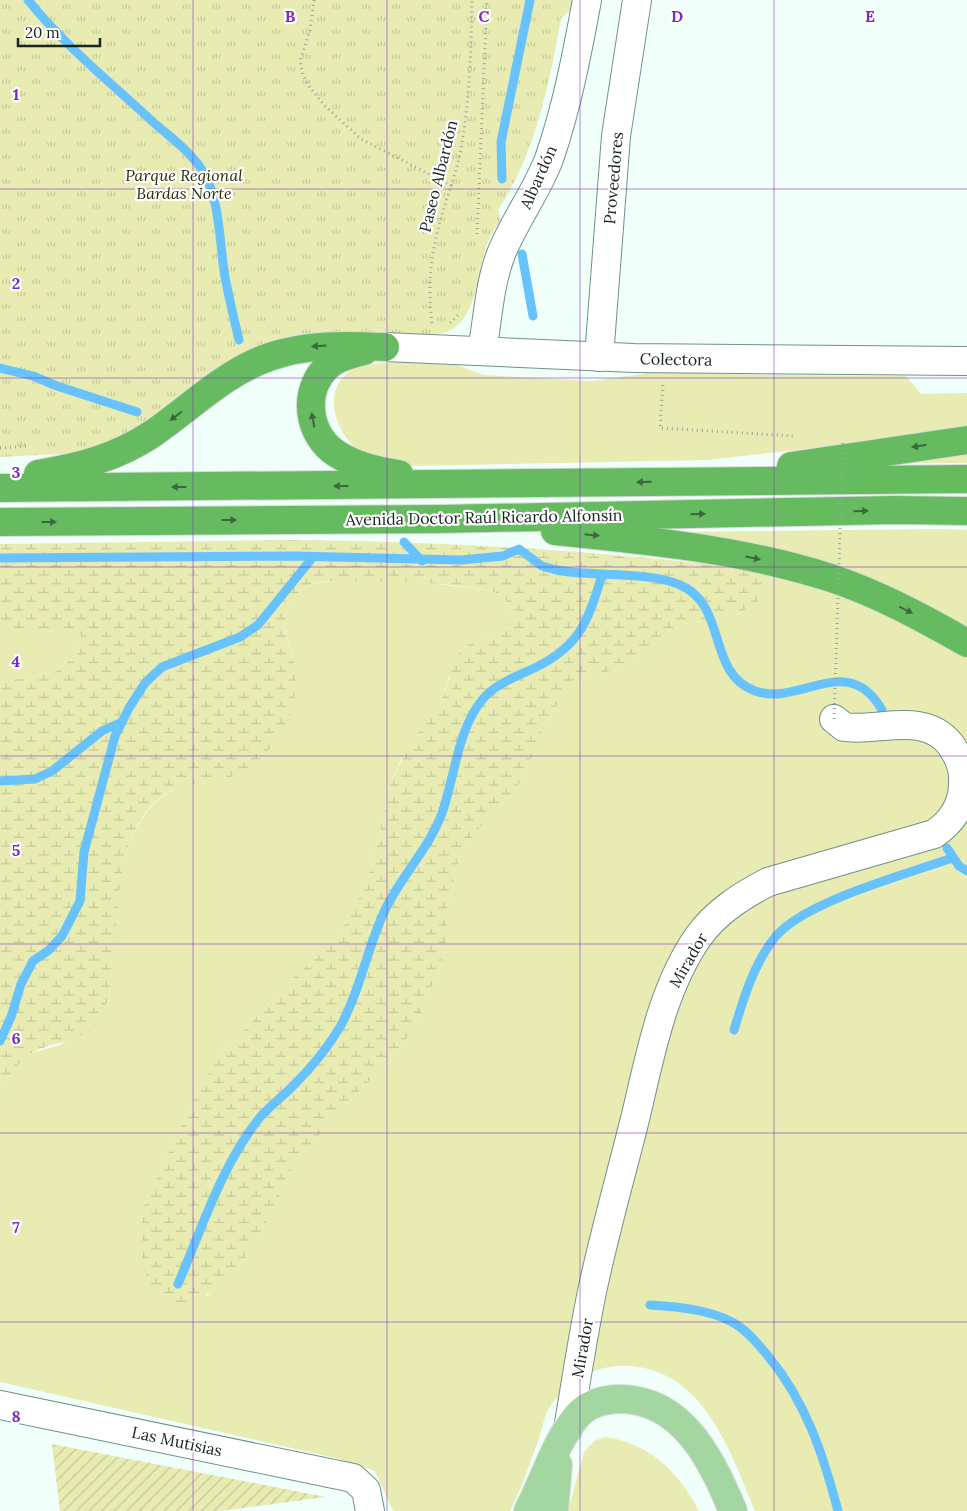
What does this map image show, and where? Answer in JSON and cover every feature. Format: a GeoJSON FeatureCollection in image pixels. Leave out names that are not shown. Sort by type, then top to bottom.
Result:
{"type":"FeatureCollection","features":[{"type":"Feature","properties":{"kind":"highway"},"geometry":{"type":"LineString","coordinates":[[0,479],[69,469],[115,455],[152,434],[229,377],[268,358],[310,346],[386,347]]}},
{"type":"Feature","properties":{"kind":"highway"},"geometry":{"type":"LineString","coordinates":[[386,347],[344,357],[330,365],[319,378],[312,394],[311,411],[314,428],[323,442],[336,454],[351,462],[371,469],[460,485]]}},
{"type":"Feature","properties":{"kind":"highway"},"geometry":{"type":"LineString","coordinates":[[693,481],[967,440]]}},
{"type":"Feature","properties":{"kind":"highway","name":"Avenida Doctor Raúl Ricardo Alfonsín"},"geometry":{"type":"LineString","coordinates":[[0,488],[967,479]]}},
{"type":"Feature","properties":{"kind":"highway","name":"Avenida Doctor Raúl Ricardo Alfonsín"},"geometry":{"type":"LineString","coordinates":[[0,522],[439,519],[894,510],[967,512]]}},
{"type":"Feature","properties":{"kind":"highway"},"geometry":{"type":"LineString","coordinates":[[439,519],[691,547],[797,567],[878,596],[967,643]]}},
{"type":"Feature","properties":{"kind":"main road"},"geometry":{"type":"LineString","coordinates":[[528,1511],[564,1436],[578,1415],[592,1404],[610,1399],[633,1400],[652,1405],[671,1415],[690,1433],[707,1457],[733,1511]]}},
{"type":"Feature","properties":{"kind":"main road"},"geometry":{"type":"LineString","coordinates":[[554,1511],[564,1436]]}},
{"type":"Feature","properties":{"kind":"street","name":"Albardón"},"geometry":{"type":"LineString","coordinates":[[482,352],[492,286],[501,254],[539,181],[561,123],[587,0]]}},
{"type":"Feature","properties":{"kind":"street","name":"Proveedores"},"geometry":{"type":"LineString","coordinates":[[599,357],[616,136],[637,0]]}},
{"type":"Feature","properties":{"kind":"street","name":"Colectora"},"geometry":{"type":"LineString","coordinates":[[386,347],[599,357],[967,361]]}},
{"type":"Feature","properties":{"kind":"street","name":"Mirador"},"geometry":{"type":"LineString","coordinates":[[564,1436],[593,1287],[654,1042],[666,1001],[681,965],[698,937],[719,913],[743,895],[768,882],[934,834],[947,825],[955,814],[961,800],[963,772],[959,759],[947,740],[937,732],[911,725],[844,728],[834,719]]}},
{"type":"Feature","properties":{"kind":"street","name":"Las Mutisias"},"geometry":{"type":"LineString","coordinates":[[0,1405],[353,1478],[366,1490],[370,1511]]}},
{"type":"Feature","properties":{"kind":"path"},"geometry":{"type":"LineString","coordinates":[[314,0],[310,30],[300,61],[303,75],[308,85],[324,105],[361,139],[452,186]]}},
{"type":"Feature","properties":{"kind":"path","name":"Paseo Albardón"},"geometry":{"type":"LineString","coordinates":[[432,328],[429,303],[430,268],[439,227],[461,149],[468,105],[472,0]]}},
{"type":"Feature","properties":{"kind":"path"},"geometry":{"type":"LineString","coordinates":[[481,234],[478,243],[487,0]]}},
{"type":"Feature","properties":{"kind":"path"},"geometry":{"type":"LineString","coordinates":[[448,324],[463,306]]}},
{"type":"Feature","properties":{"kind":"path"},"geometry":{"type":"LineString","coordinates":[[663,380],[660,428],[795,436]]}},
{"type":"Feature","properties":{"kind":"path"},"geometry":{"type":"LineString","coordinates":[[834,438],[843,438],[834,719]]}},
{"type":"Feature","properties":{"kind":"green space","name":"Parque Regional Bardas Norte"},"geometry":{"type":"Polygon","coordinates":[[[0,0],[575,0],[574,8],[561,18],[546,92],[531,142],[511,189],[498,210],[501,220],[487,243],[473,300],[461,323],[451,330],[438,334],[331,334],[152,428],[98,452],[0,457],[0,0]]]}},
{"type":"Feature","properties":{"kind":"green space"},"geometry":{"type":"Polygon","coordinates":[[[398,362],[457,365],[483,375],[592,381],[664,371],[759,375],[906,376],[921,394],[967,393],[967,430],[707,460],[405,466],[368,455],[350,442],[338,423],[334,400],[341,380],[349,372],[367,365],[398,362]]]}},
{"type":"Feature","properties":{"kind":"green space"},"geometry":{"type":"Polygon","coordinates":[[[967,452],[967,463],[889,463],[967,452]]]}},
{"type":"Feature","properties":{"kind":"green space"},"geometry":{"type":"Polygon","coordinates":[[[967,530],[967,633],[664,532],[967,530]]]}},
{"type":"Feature","properties":{"kind":"green space"},"geometry":{"type":"Polygon","coordinates":[[[289,540],[472,545],[593,553],[775,572],[768,588],[757,602],[740,613],[684,624],[669,629],[644,656],[623,667],[586,678],[569,690],[555,708],[543,730],[524,775],[513,794],[474,834],[461,855],[447,909],[447,938],[442,961],[416,1026],[392,1058],[300,1156],[288,1175],[276,1205],[240,1265],[224,1282],[197,1302],[180,1304],[164,1299],[150,1288],[142,1262],[142,1210],[196,1094],[218,1057],[295,976],[323,952],[344,925],[364,889],[374,857],[391,782],[410,744],[442,701],[455,660],[464,647],[477,640],[503,632],[510,626],[510,609],[504,598],[488,590],[446,584],[331,581],[312,584],[302,589],[294,597],[285,622],[285,633],[295,666],[296,678],[292,709],[285,726],[263,756],[243,771],[220,780],[178,788],[162,796],[141,819],[125,858],[118,902],[111,982],[104,1010],[96,1023],[88,1031],[68,1041],[47,1046],[26,1057],[14,1069],[0,1093],[0,683],[57,671],[77,654],[81,635],[71,629],[43,632],[27,631],[9,626],[0,621],[0,544],[289,540]]]}},
{"type":"Feature","properties":{"kind":"green space"},"geometry":{"type":"Polygon","coordinates":[[[775,572],[798,575],[967,650],[967,1511],[755,1511],[734,1461],[708,1413],[691,1394],[670,1378],[646,1368],[617,1366],[597,1370],[580,1378],[557,1397],[547,1413],[525,1476],[510,1511],[393,1511],[375,1471],[340,1459],[0,1382],[0,1093],[21,1060],[35,1052],[62,1044],[91,1022],[104,1009],[111,984],[118,904],[125,860],[141,820],[154,804],[174,789],[198,781],[220,780],[247,766],[268,749],[279,735],[287,720],[294,694],[295,667],[286,635],[285,623],[291,603],[298,593],[302,589],[316,584],[362,580],[417,582],[482,589],[502,596],[506,600],[510,610],[510,626],[503,632],[477,640],[449,676],[442,701],[401,760],[391,781],[374,857],[364,889],[344,925],[323,952],[295,976],[218,1057],[196,1094],[142,1210],[142,1262],[207,1296],[240,1265],[276,1205],[288,1175],[300,1156],[392,1058],[416,1026],[442,961],[447,938],[447,909],[461,855],[474,834],[513,794],[524,775],[543,730],[555,708],[569,690],[586,678],[623,667],[644,656],[669,629],[684,624],[740,613],[757,602],[768,588],[775,572]]]}},
{"type":"Feature","properties":{"kind":"green space"},"geometry":{"type":"Polygon","coordinates":[[[0,621],[18,629],[35,632],[71,629],[81,635],[77,654],[57,671],[0,683],[0,621]]]}},
{"type":"Feature","properties":{"kind":"green space"},"geometry":{"type":"Polygon","coordinates":[[[605,1437],[621,1440],[636,1446],[661,1462],[682,1484],[699,1511],[568,1511],[584,1452],[594,1441],[605,1437]]]}},
{"type":"Feature","properties":{"kind":"green space"},"geometry":{"type":"Polygon","coordinates":[[[52,1444],[326,1497],[220,1511],[60,1511],[52,1444]]]}},
{"type":"Feature","properties":{"kind":"waterway"},"geometry":{"type":"LineString","coordinates":[[28,0],[72,48],[186,150],[202,170],[213,195],[216,208],[225,277],[239,340]]}},
{"type":"Feature","properties":{"kind":"waterway"},"geometry":{"type":"LineString","coordinates":[[502,179],[501,142],[530,0]]}},
{"type":"Feature","properties":{"kind":"waterway"},"geometry":{"type":"LineString","coordinates":[[522,254],[533,316]]}},
{"type":"Feature","properties":{"kind":"waterway"},"geometry":{"type":"LineString","coordinates":[[0,368],[33,376],[57,386],[137,412]]}},
{"type":"Feature","properties":{"kind":"waterway"},"geometry":{"type":"LineString","coordinates":[[404,542],[422,561]]}},
{"type":"Feature","properties":{"kind":"waterway"},"geometry":{"type":"LineString","coordinates":[[0,558],[293,556],[461,560],[503,556],[519,549],[542,566],[556,570],[637,576],[680,585],[695,595],[705,607],[729,670],[740,682],[755,691],[772,694],[839,682],[854,684],[869,693],[882,710]]}},
{"type":"Feature","properties":{"kind":"waterway"},"geometry":{"type":"LineString","coordinates":[[0,1041],[11,1017],[21,984],[33,961],[49,950],[62,936],[80,901],[84,852],[115,736],[129,708],[145,683],[162,667],[240,637],[258,625],[313,557]]}},
{"type":"Feature","properties":{"kind":"waterway"},"geometry":{"type":"LineString","coordinates":[[178,1284],[224,1175],[247,1135],[261,1116],[312,1066],[340,1027],[353,999],[384,912],[430,839],[442,813],[462,740],[474,712],[486,695],[497,687],[545,663],[559,654],[569,644],[585,622],[602,575]]}},
{"type":"Feature","properties":{"kind":"waterway"},"geometry":{"type":"LineString","coordinates":[[0,781],[35,779],[52,771],[102,731],[122,722]]}},
{"type":"Feature","properties":{"kind":"waterway"},"geometry":{"type":"LineString","coordinates":[[947,848],[959,866],[967,871]]}},
{"type":"Feature","properties":{"kind":"waterway"},"geometry":{"type":"LineString","coordinates":[[734,1030],[746,993],[762,957],[776,936],[790,923],[833,900],[884,880],[952,858]]}},
{"type":"Feature","properties":{"kind":"waterway"},"geometry":{"type":"LineString","coordinates":[[650,1305],[682,1308],[713,1314],[737,1325],[756,1342],[781,1374],[803,1410],[826,1469],[838,1511]]}}]}
